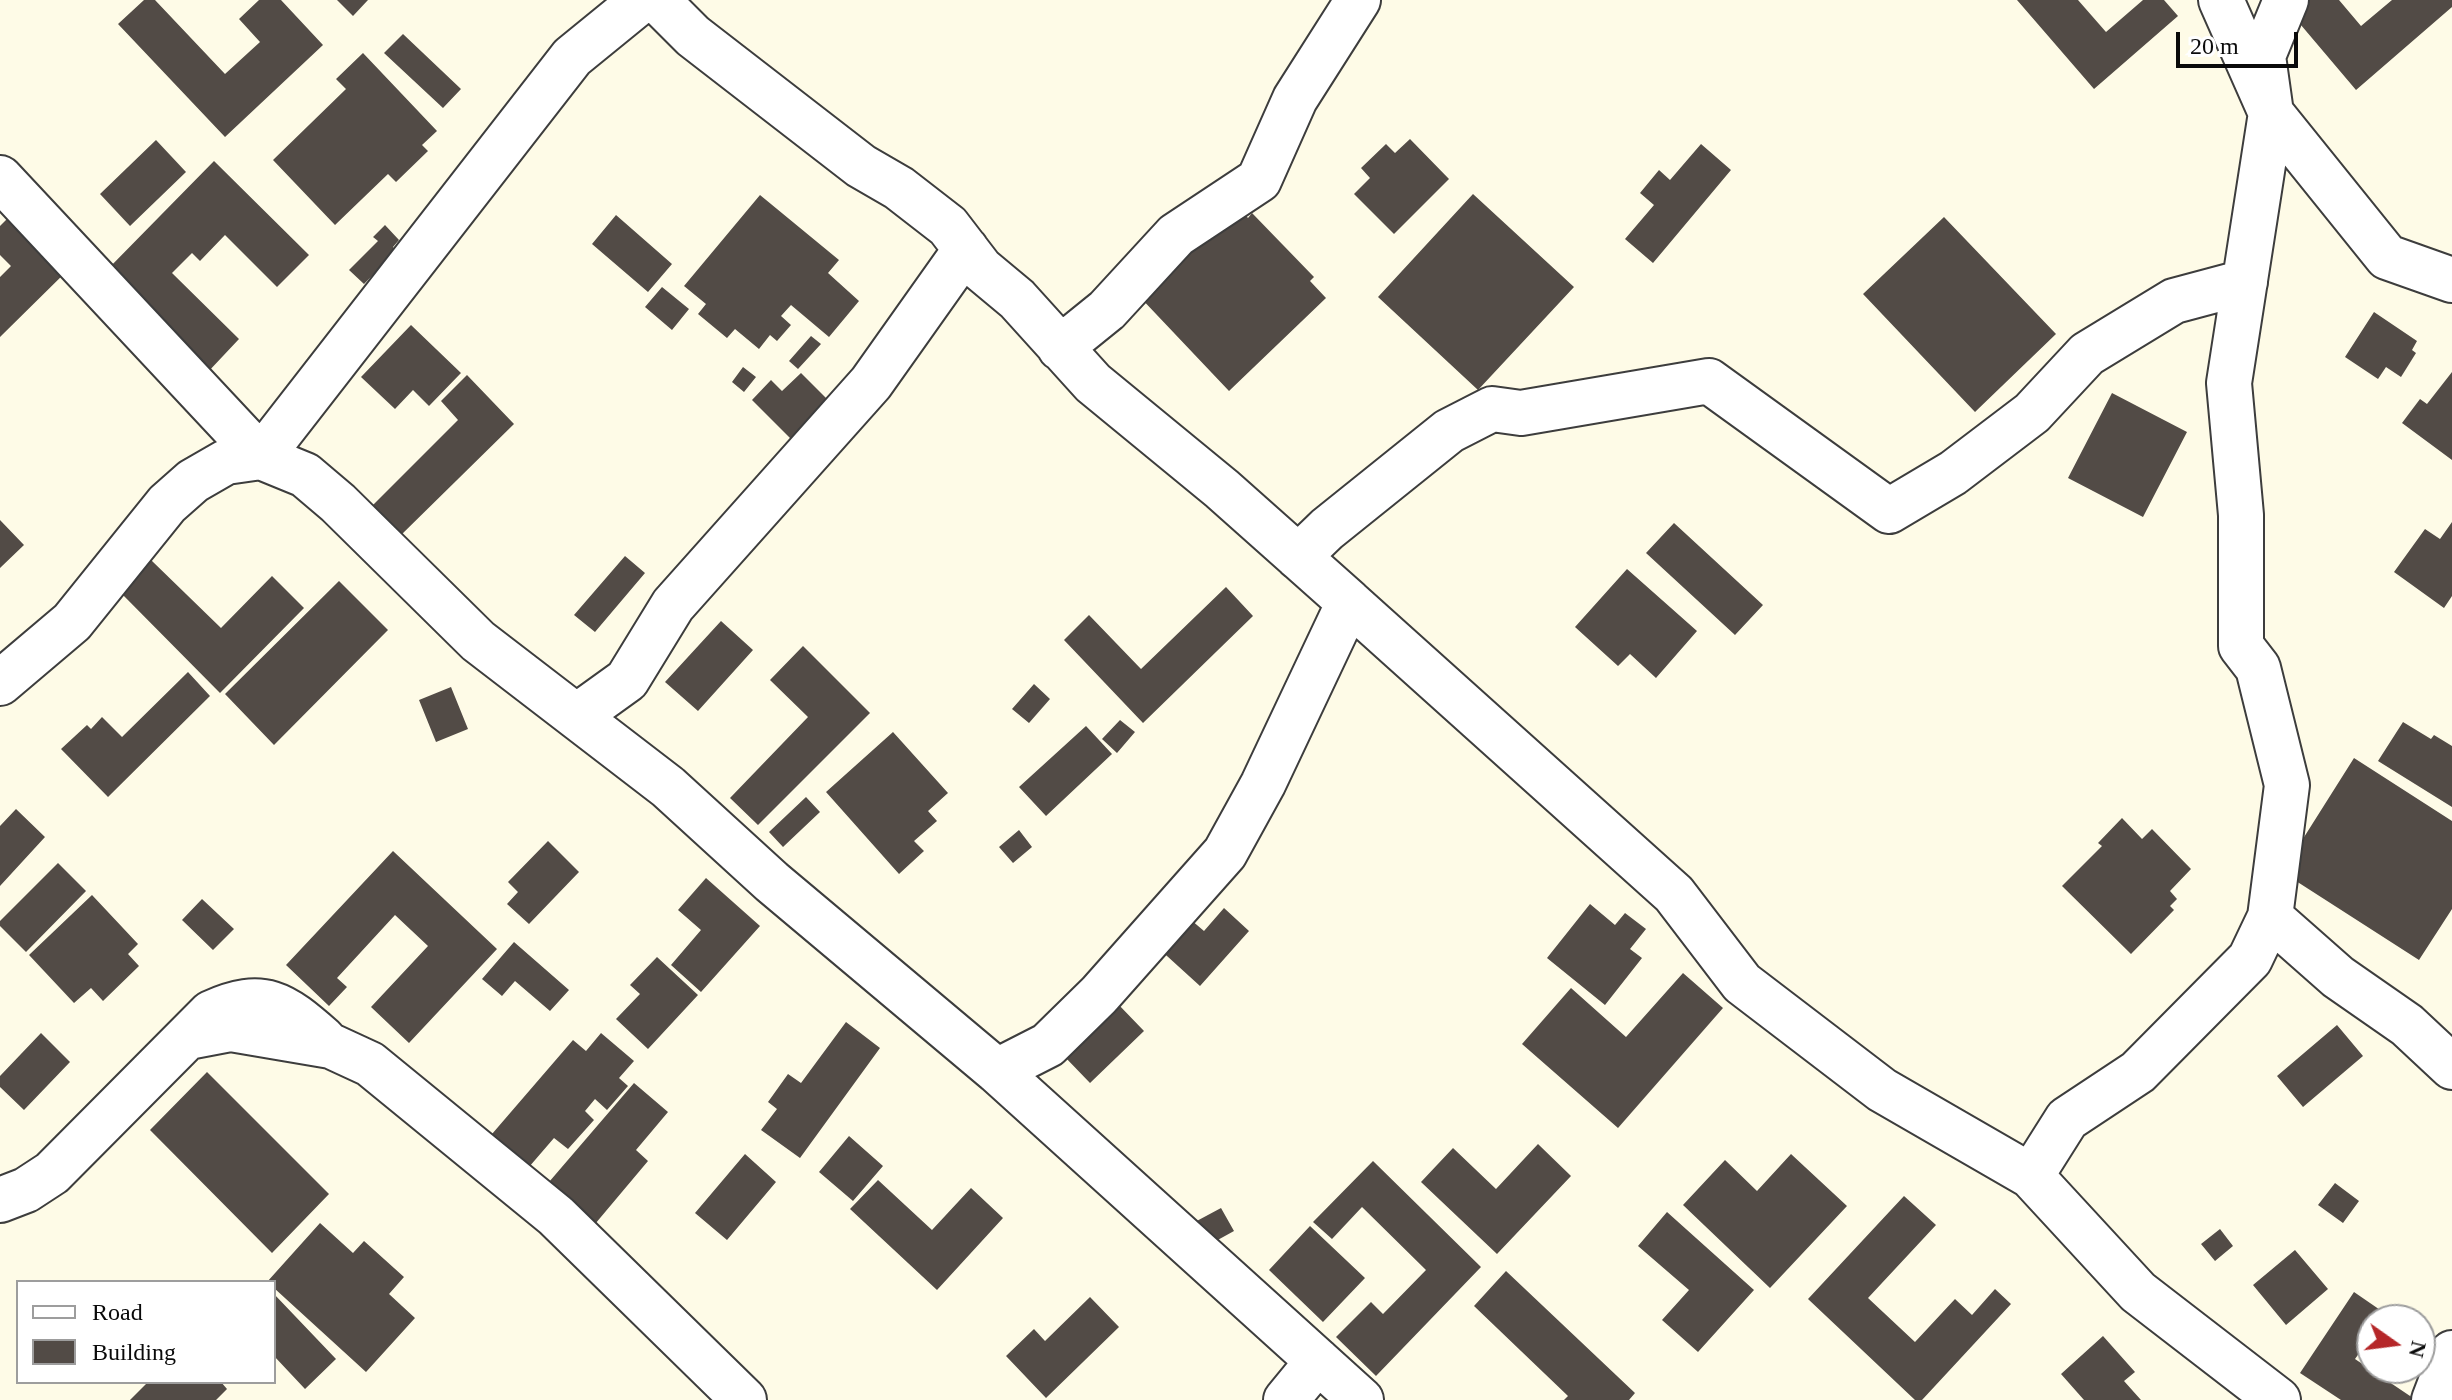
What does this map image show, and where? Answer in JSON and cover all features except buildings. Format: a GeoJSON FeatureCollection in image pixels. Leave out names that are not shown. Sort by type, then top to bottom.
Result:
{"type":"FeatureCollection","features":[{"type":"Feature","properties":{"kind":"street"},"geometry":{"type":"LineString","coordinates":[[0,683],[72,622],[167,504],[193,481],[226,462],[261,457],[572,57],[642,0]]}},
{"type":"Feature","properties":{"kind":"street"},"geometry":{"type":"LineString","coordinates":[[657,0],[693,36],[849,157],[899,188],[948,226],[981,269],[1017,299],[1093,383],[1222,489],[1674,894],[1742,983],[1882,1090],[2031,1176],[2138,1292],[2278,1400]]}},
{"type":"Feature","properties":{"kind":"street"},"geometry":{"type":"LineString","coordinates":[[1060,348],[1107,310],[1176,235],[1259,180],[1295,99],[1358,0]]}},
{"type":"Feature","properties":{"kind":"street"},"geometry":{"type":"LineString","coordinates":[[2221,0],[2271,113],[2387,257],[2452,280]]}},
{"type":"Feature","properties":{"kind":"street"},"geometry":{"type":"LineString","coordinates":[[2031,1176],[2067,1119],[2138,1072],[2250,959],[2270,917],[2287,785],[2258,668],[2241,646],[2241,515],[2229,383],[2271,113],[2263,56],[2286,0]]}},
{"type":"Feature","properties":{"kind":"street"},"geometry":{"type":"LineString","coordinates":[[0,178],[261,457],[305,475],[338,503],[478,641],[668,787],[772,882],[997,1071],[1361,1400]]}},
{"type":"Feature","properties":{"kind":"street"},"geometry":{"type":"LineString","coordinates":[[577,716],[627,680],[673,605],[871,383],[966,249]]}},
{"type":"Feature","properties":{"kind":"street"},"geometry":{"type":"LineString","coordinates":[[1298,557],[1327,529],[1449,431],[1492,409],[1521,413],[1709,381],[1889,511],[1953,473],[2032,413],[2087,354],[2174,301],[2245,282]]}},
{"type":"Feature","properties":{"kind":"street"},"geometry":{"type":"LineString","coordinates":[[997,1071],[1048,1045],[1099,995],[1225,853],[1263,784],[1349,602]]}},
{"type":"Feature","properties":{"kind":"street"},"geometry":{"type":"LineString","coordinates":[[2270,917],[2338,977],[2407,1025],[2452,1067]]}},
{"type":"Feature","properties":{"kind":"street"},"geometry":{"type":"LineString","coordinates":[[0,1200],[26,1190],[52,1173],[211,1013],[237,1002],[266,1002],[292,1013],[331,1046],[370,1064],[556,1216],[744,1400]]}},
{"type":"Feature","properties":{"kind":"street"},"geometry":{"type":"LineString","coordinates":[[2434,1400],[2452,1353]]}},
{"type":"Feature","properties":{"kind":"street"},"geometry":{"type":"LineString","coordinates":[[1286,1400],[1318,1361]]}}]}
